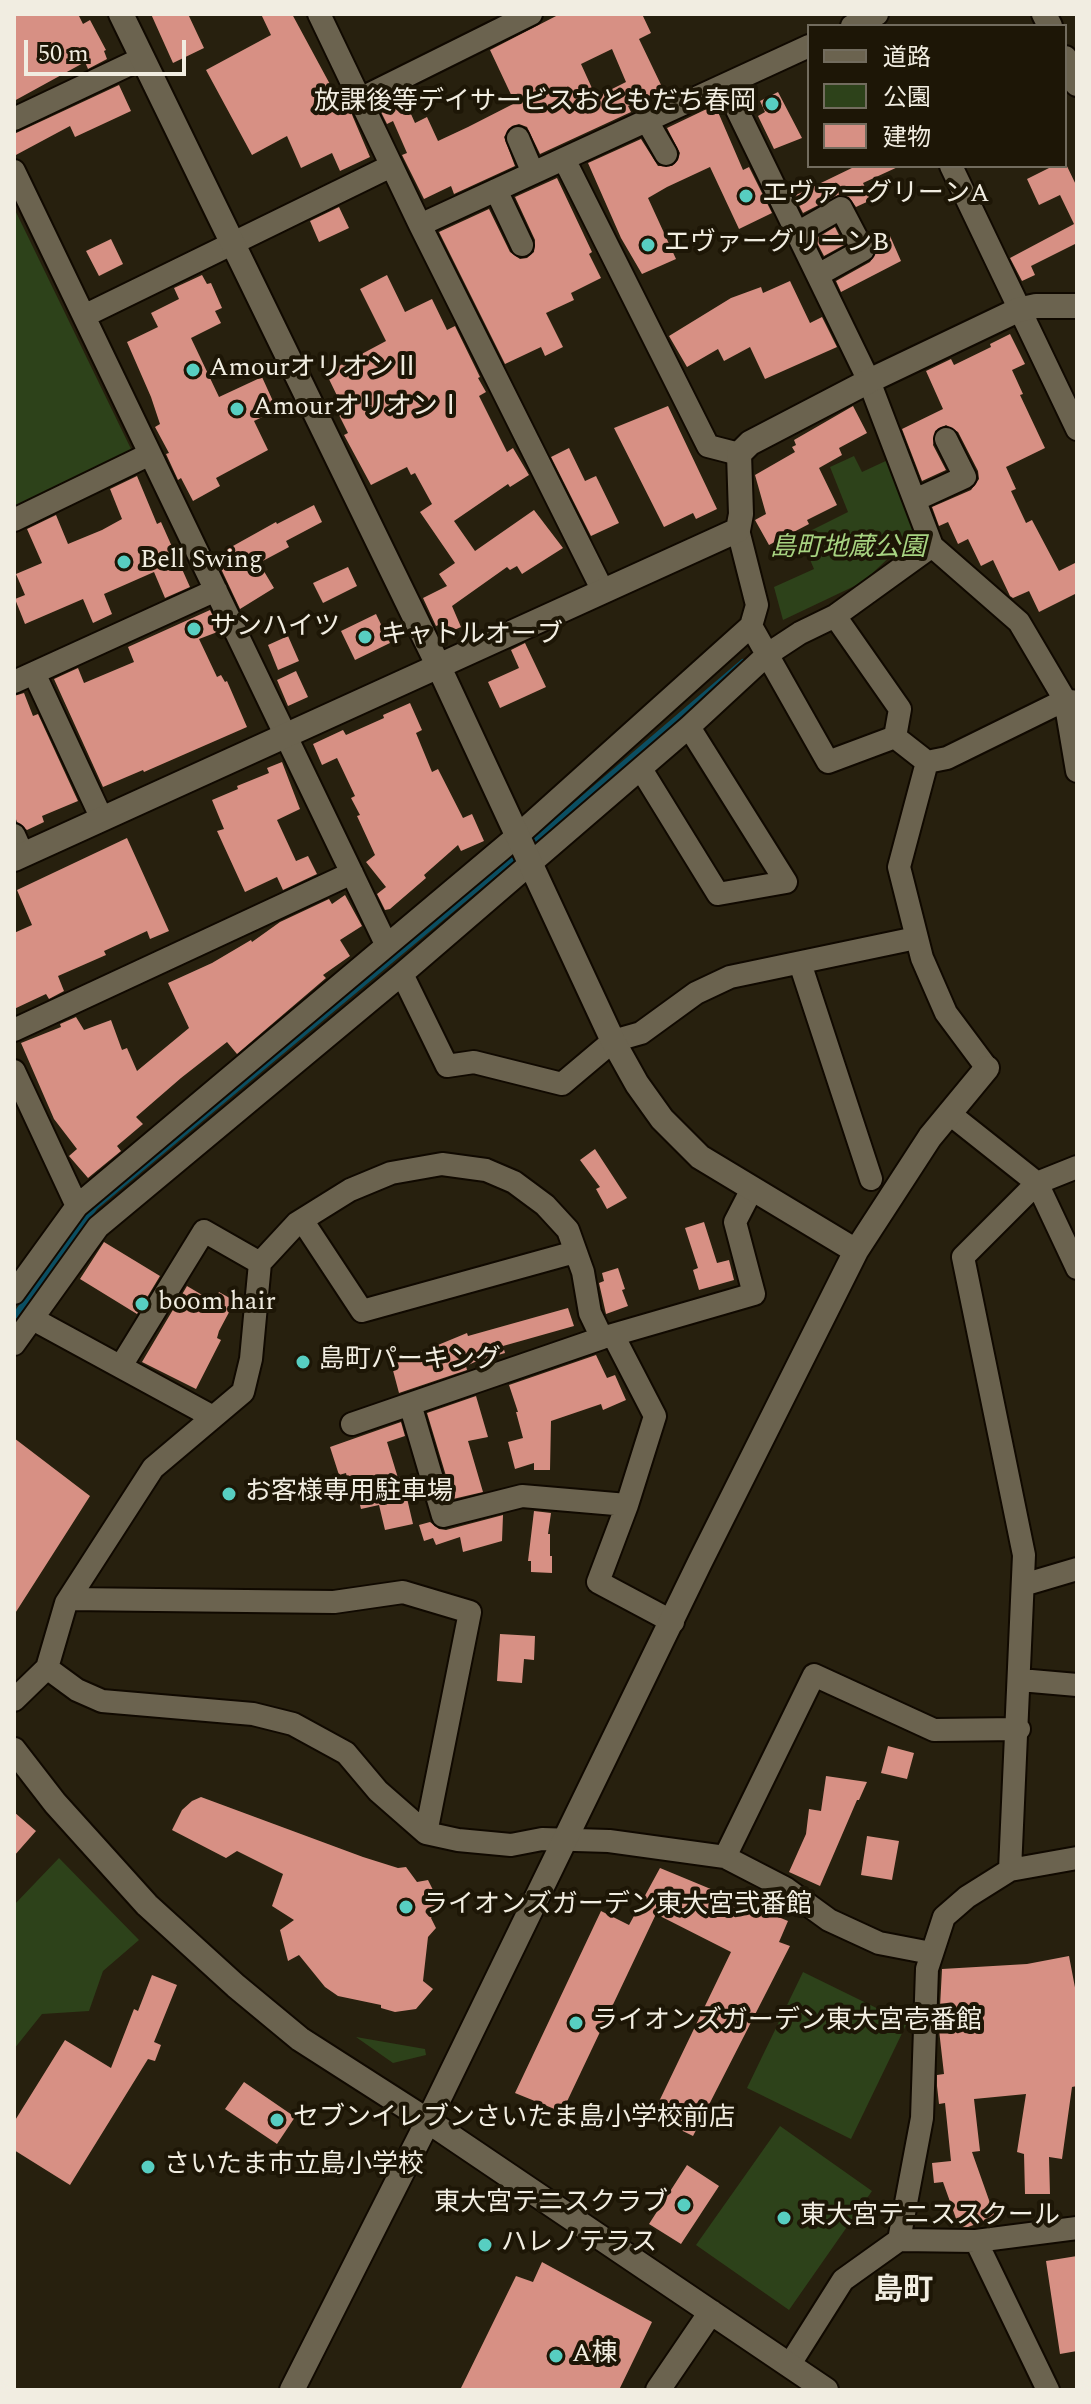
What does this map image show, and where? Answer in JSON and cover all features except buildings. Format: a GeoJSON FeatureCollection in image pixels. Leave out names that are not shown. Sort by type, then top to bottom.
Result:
{"type":"FeatureCollection","features":[{"type":"Feature","properties":{"kind":"street"},"geometry":{"type":"LineString","coordinates":[[121,14],[438,665],[613,1041],[637,1084],[662,1119],[700,1157],[856,1251]]}},
{"type":"Feature","properties":{"kind":"street"},"geometry":{"type":"LineString","coordinates":[[319,14],[420,225],[603,591]]}},
{"type":"Feature","properties":{"kind":"street"},"geometry":{"type":"LineString","coordinates":[[360,99],[504,20],[531,14]]}},
{"type":"Feature","properties":{"kind":"street"},"geometry":{"type":"LineString","coordinates":[[856,24],[878,14]]}},
{"type":"Feature","properties":{"kind":"street"},"geometry":{"type":"LineString","coordinates":[[420,225],[807,47]]}},
{"type":"Feature","properties":{"kind":"street"},"geometry":{"type":"LineString","coordinates":[[14,119],[143,58]]}},
{"type":"Feature","properties":{"kind":"street"},"geometry":{"type":"LineString","coordinates":[[1067,62],[1077,84]]}},
{"type":"Feature","properties":{"kind":"street"},"geometry":{"type":"LineString","coordinates":[[725,85],[869,381],[932,546],[1019,622],[1071,701],[1077,771]]}},
{"type":"Feature","properties":{"kind":"street"},"geometry":{"type":"LineString","coordinates":[[647,121],[666,154]]}},
{"type":"Feature","properties":{"kind":"street"},"geometry":{"type":"LineString","coordinates":[[518,138],[533,173]]}},
{"type":"Feature","properties":{"kind":"street"},"geometry":{"type":"LineString","coordinates":[[564,159],[708,446],[739,454]]}},
{"type":"Feature","properties":{"kind":"street"},"geometry":{"type":"LineString","coordinates":[[84,316],[391,166]]}},
{"type":"Feature","properties":{"kind":"street"},"geometry":{"type":"LineString","coordinates":[[952,168],[1077,429]]}},
{"type":"Feature","properties":{"kind":"street"},"geometry":{"type":"LineString","coordinates":[[14,171],[386,944]]}},
{"type":"Feature","properties":{"kind":"street"},"geometry":{"type":"LineString","coordinates":[[496,190],[522,245]]}},
{"type":"Feature","properties":{"kind":"street"},"geometry":{"type":"LineString","coordinates":[[797,233],[841,208],[863,250],[818,275]]}},
{"type":"Feature","properties":{"kind":"street"},"geometry":{"type":"LineString","coordinates":[[14,1293],[77,1206],[516,837],[751,626],[757,605],[738,530],[741,514],[739,454],[750,443],[869,381],[1018,310],[1036,306],[1077,306]]}},
{"type":"Feature","properties":{"kind":"street"},"geometry":{"type":"LineString","coordinates":[[915,500],[965,477],[946,439]]}},
{"type":"Feature","properties":{"kind":"street"},"geometry":{"type":"LineString","coordinates":[[14,520],[150,454]]}},
{"type":"Feature","properties":{"kind":"street"},"geometry":{"type":"LineString","coordinates":[[17,850],[102,819],[738,530]]}},
{"type":"Feature","properties":{"kind":"street"},"geometry":{"type":"LineString","coordinates":[[14,1344],[98,1227],[531,864],[768,654],[800,633],[835,616],[932,546]]}},
{"type":"Feature","properties":{"kind":"street"},"geometry":{"type":"LineString","coordinates":[[102,819],[24,678],[216,590]]}},
{"type":"Feature","properties":{"kind":"street"},"geometry":{"type":"LineString","coordinates":[[835,616],[900,709],[895,737]]}},
{"type":"Feature","properties":{"kind":"street"},"geometry":{"type":"LineString","coordinates":[[751,626],[828,762],[895,737]]}},
{"type":"Feature","properties":{"kind":"street"},"geometry":{"type":"LineString","coordinates":[[895,737],[927,762],[947,758],[1071,701]]}},
{"type":"Feature","properties":{"kind":"street"},"geometry":{"type":"LineString","coordinates":[[641,769],[718,894],[786,882],[689,727]]}},
{"type":"Feature","properties":{"kind":"street"},"geometry":{"type":"LineString","coordinates":[[292,2390],[428,2121],[706,1549],[856,1251],[930,1137],[987,1068],[946,1013],[922,958],[899,867],[927,762]]}},
{"type":"Feature","properties":{"kind":"street"},"geometry":{"type":"LineString","coordinates":[[14,1030],[352,873]]}},
{"type":"Feature","properties":{"kind":"street"},"geometry":{"type":"LineString","coordinates":[[402,974],[447,1066],[474,1062],[562,1084],[613,1041],[641,1033],[696,993],[730,977],[916,938]]}},
{"type":"Feature","properties":{"kind":"street"},"geometry":{"type":"LineString","coordinates":[[800,963],[871,1179]]}},
{"type":"Feature","properties":{"kind":"street"},"geometry":{"type":"LineString","coordinates":[[14,1071],[77,1206]]}},
{"type":"Feature","properties":{"kind":"street"},"geometry":{"type":"LineString","coordinates":[[950,1114],[1037,1183],[1077,1268]]}},
{"type":"Feature","properties":{"kind":"street"},"geometry":{"type":"LineString","coordinates":[[14,1700],[47,1668],[69,1599],[153,1468],[243,1392],[251,1359],[260,1263],[302,1220],[350,1190],[391,1173],[442,1164],[486,1170],[514,1182],[545,1205],[568,1230],[583,1272],[590,1313],[655,1416],[627,1505],[598,1582],[673,1622]]}},
{"type":"Feature","properties":{"kind":"street"},"geometry":{"type":"LineString","coordinates":[[1010,1870],[1019,1729],[1024,1555],[963,1257],[1037,1183],[1077,1167]]}},
{"type":"Feature","properties":{"kind":"street"},"geometry":{"type":"LineString","coordinates":[[352,1424],[607,1336],[754,1294],[735,1222],[752,1189]]}},
{"type":"Feature","properties":{"kind":"street"},"geometry":{"type":"LineString","coordinates":[[302,1220],[362,1311],[575,1252]]}},
{"type":"Feature","properties":{"kind":"street"},"geometry":{"type":"LineString","coordinates":[[121,1366],[204,1231],[260,1263]]}},
{"type":"Feature","properties":{"kind":"street"},"geometry":{"type":"LineString","coordinates":[[33,1319],[211,1416]]}},
{"type":"Feature","properties":{"kind":"street"},"geometry":{"type":"LineString","coordinates":[[410,1404],[443,1516],[522,1496],[627,1505]]}},
{"type":"Feature","properties":{"kind":"street"},"geometry":{"type":"LineString","coordinates":[[1023,1585],[1077,1569]]}},
{"type":"Feature","properties":{"kind":"street"},"geometry":{"type":"LineString","coordinates":[[69,1599],[334,1602],[403,1592],[470,1612],[426,1833]]}},
{"type":"Feature","properties":{"kind":"street"},"geometry":{"type":"LineString","coordinates":[[47,1668],[77,1690],[102,1701],[253,1714],[293,1724],[346,1753],[378,1791],[426,1833],[458,1840],[511,1845],[542,1839],[609,1841],[725,1857],[785,1888],[829,1920],[879,1943],[931,1953]]}},
{"type":"Feature","properties":{"kind":"street"},"geometry":{"type":"LineString","coordinates":[[725,1857],[814,1675],[934,1730],[1019,1729]]}},
{"type":"Feature","properties":{"kind":"street"},"geometry":{"type":"LineString","coordinates":[[1020,1680],[1077,1685]]}},
{"type":"Feature","properties":{"kind":"street"},"geometry":{"type":"LineString","coordinates":[[14,1750],[55,1803],[147,1905],[300,2039],[428,2121],[826,2390]]}},
{"type":"Feature","properties":{"kind":"street"},"geometry":{"type":"LineString","coordinates":[[899,2240],[922,2118],[927,1969],[944,1917],[967,1897],[1010,1870],[1077,1858]]}},
{"type":"Feature","properties":{"kind":"street"},"geometry":{"type":"LineString","coordinates":[[790,2364],[843,2280],[899,2240],[976,2241],[1077,2228]]}},
{"type":"Feature","properties":{"kind":"street"},"geometry":{"type":"LineString","coordinates":[[976,2241],[1048,2390]]}},
{"type":"Feature","properties":{"kind":"street"},"geometry":{"type":"LineString","coordinates":[[658,2390],[711,2312]]}},
{"type":"Feature","properties":{"kind":"green space"},"geometry":{"type":"Polygon","coordinates":[[[14,208],[132,451],[14,507],[14,208]]]}},
{"type":"Feature","properties":{"kind":"green space","name":"島町地蔵公園"},"geometry":{"type":"Polygon","coordinates":[[[854,456],[862,472],[890,459],[916,523],[913,535],[863,582],[783,620],[774,587],[814,569],[800,536],[848,512],[830,467],[854,456]]]}},
{"type":"Feature","properties":{"kind":"green space"},"geometry":{"type":"Polygon","coordinates":[[[59,1858],[139,1940],[103,1971],[89,2011],[42,2014],[14,2049],[14,1905],[59,1858]]]}},
{"type":"Feature","properties":{"kind":"green space"},"geometry":{"type":"Polygon","coordinates":[[[803,1972],[907,2023],[851,2139],[747,2088],[803,1972]]]}},
{"type":"Feature","properties":{"kind":"green space"},"geometry":{"type":"Polygon","coordinates":[[[356,2037],[425,2049],[426,2055],[393,2063],[356,2037]]]}},
{"type":"Feature","properties":{"kind":"green space","name":"東大宮テニススクール"},"geometry":{"type":"Polygon","coordinates":[[[780,2126],[872,2191],[789,2310],[696,2245],[780,2126]]]}},
{"type":"Feature","properties":{"kind":"waterway"},"geometry":{"type":"LineString","coordinates":[[530,844],[743,662]]}},
{"type":"Feature","properties":{"kind":"waterway"},"geometry":{"type":"LineString","coordinates":[[14,1317],[95,1207],[518,854]]}},
{"type":"Feature","properties":{"kind":"place","name":"放課後等デイサービスおともだち春岡"},"geometry":{"type":"Point","coordinates":[772,104]}},
{"type":"Feature","properties":{"kind":"place","name":"エヴァーグリーンA"},"geometry":{"type":"Point","coordinates":[746,196]}},
{"type":"Feature","properties":{"kind":"place","name":"エヴァーグリーンB"},"geometry":{"type":"Point","coordinates":[648,245]}},
{"type":"Feature","properties":{"kind":"place","name":"AmourオリオンⅡ"},"geometry":{"type":"Point","coordinates":[193,370]}},
{"type":"Feature","properties":{"kind":"place","name":"AmourオリオンⅠ"},"geometry":{"type":"Point","coordinates":[237,409]}},
{"type":"Feature","properties":{"kind":"place","name":"Bell Swing"},"geometry":{"type":"Point","coordinates":[124,562]}},
{"type":"Feature","properties":{"kind":"place","name":"サンハイツ"},"geometry":{"type":"Point","coordinates":[194,629]}},
{"type":"Feature","properties":{"kind":"place","name":"キャトルオーブ"},"geometry":{"type":"Point","coordinates":[365,637]}},
{"type":"Feature","properties":{"kind":"place","name":"boom hair"},"geometry":{"type":"Point","coordinates":[142,1304]}},
{"type":"Feature","properties":{"kind":"place","name":"島町パーキング"},"geometry":{"type":"Point","coordinates":[303,1362]}},
{"type":"Feature","properties":{"kind":"place","name":"お客様専用駐車場"},"geometry":{"type":"Point","coordinates":[229,1494]}},
{"type":"Feature","properties":{"kind":"place","name":"ライオンズガーデン東大宮弐番館"},"geometry":{"type":"Point","coordinates":[406,1907]}},
{"type":"Feature","properties":{"kind":"place","name":"ライオンズガーデン東大宮壱番館"},"geometry":{"type":"Point","coordinates":[576,2023]}},
{"type":"Feature","properties":{"kind":"place","name":"セブンイレブンさいたま島小学校前店"},"geometry":{"type":"Point","coordinates":[277,2120]}},
{"type":"Feature","properties":{"kind":"place","name":"さいたま市立島小学校"},"geometry":{"type":"Point","coordinates":[148,2167]}},
{"type":"Feature","properties":{"kind":"place","name":"東大宮テニスクラブ"},"geometry":{"type":"Point","coordinates":[684,2205]}},
{"type":"Feature","properties":{"kind":"place","name":"東大宮テニススクール"},"geometry":{"type":"Point","coordinates":[784,2218]}},
{"type":"Feature","properties":{"kind":"place","name":"ハレノテラス"},"geometry":{"type":"Point","coordinates":[485,2245]}},
{"type":"Feature","properties":{"kind":"place","name":"A棟"},"geometry":{"type":"Point","coordinates":[556,2356]}},
{"type":"Feature","properties":{"kind":"district","name":"島町"},"geometry":{"type":"Point","coordinates":[903,2293]}}]}
